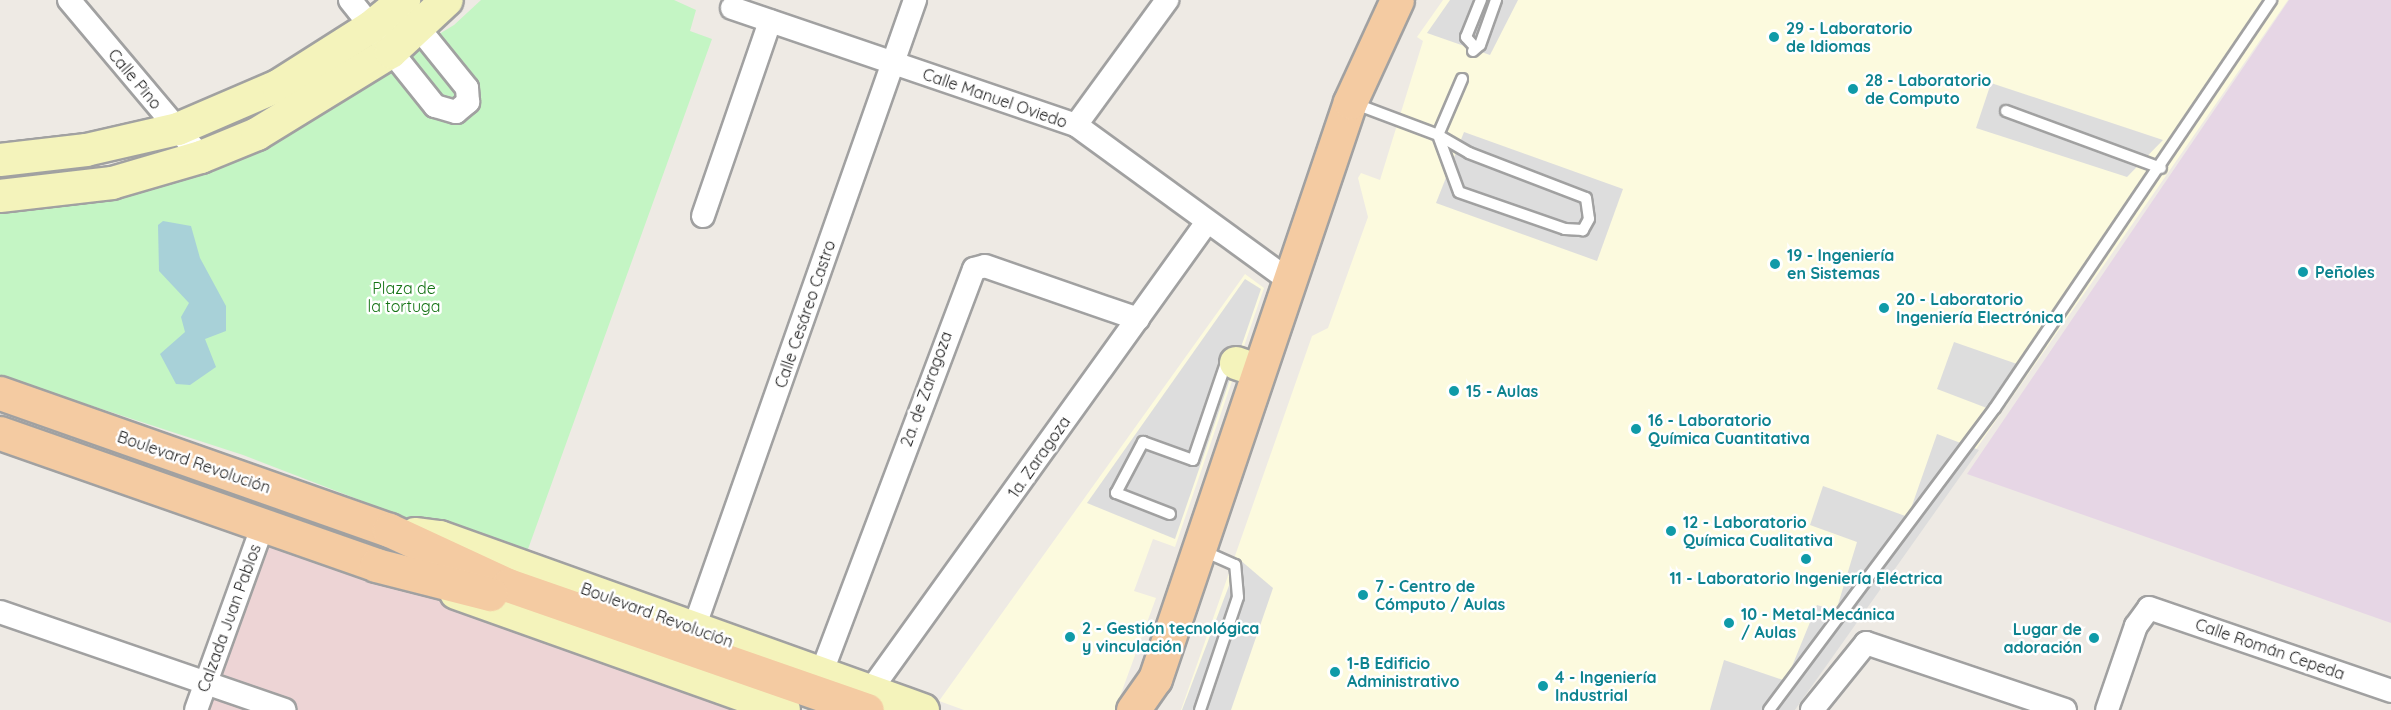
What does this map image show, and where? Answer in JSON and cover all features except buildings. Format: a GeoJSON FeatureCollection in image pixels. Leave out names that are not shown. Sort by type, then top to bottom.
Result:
{"type":"FeatureCollection","features":[{"type":"Feature","properties":{"kind":"main road"},"geometry":{"type":"LineString","coordinates":[[0,160],[87,150],[178,129],[278,86],[404,8],[447,0]]}},
{"type":"Feature","properties":{"kind":"main road"},"geometry":{"type":"LineString","coordinates":[[1133,710],[1156,694],[1199,549],[1247,367],[1290,281],[1350,102],[1396,0]]}},
{"type":"Feature","properties":{"kind":"main road"},"geometry":{"type":"LineString","coordinates":[[0,196],[112,183],[201,157],[303,109],[391,51],[404,8]]}},
{"type":"Feature","properties":{"kind":"main road","name":"Boulevard Revolución"},"geometry":{"type":"LineString","coordinates":[[0,393],[388,531],[506,591],[826,710]]}},
{"type":"Feature","properties":{"kind":"main road","name":"Boulevard Revolución"},"geometry":{"type":"LineString","coordinates":[[0,433],[376,565],[506,591],[868,700],[923,710]]}},
{"type":"Feature","properties":{"kind":"main road","name":"Boulevard Revolución"},"geometry":{"type":"LineString","coordinates":[[388,531],[440,537],[821,674],[868,700]]}},
{"type":"Feature","properties":{"kind":"main road"},"geometry":{"type":"LineString","coordinates":[[376,565],[784,710]]}},
{"type":"Feature","properties":{"kind":"street","name":"Calle Pino"},"geometry":{"type":"LineString","coordinates":[[69,0],[201,157]]}},
{"type":"Feature","properties":{"kind":"street"},"geometry":{"type":"LineString","coordinates":[[350,0],[435,106],[449,113],[465,107],[467,88],[404,8]]}},
{"type":"Feature","properties":{"kind":"street","name":"Calle Cesáreo Castro"},"geometry":{"type":"LineString","coordinates":[[694,628],[915,0]]}},
{"type":"Feature","properties":{"kind":"street"},"geometry":{"type":"LineString","coordinates":[[1076,125],[1167,0]]}},
{"type":"Feature","properties":{"kind":"street","name":"Calle Manuel Oviedo"},"geometry":{"type":"LineString","coordinates":[[732,8],[1076,125],[1290,281]]}},
{"type":"Feature","properties":{"kind":"street"},"geometry":{"type":"LineString","coordinates":[[703,216],[770,21]]}},
{"type":"Feature","properties":{"kind":"street","name":"1a. Zaragoza"},"geometry":{"type":"LineString","coordinates":[[868,700],[1207,222]]}},
{"type":"Feature","properties":{"kind":"street","name":"2a. de Zaragoza"},"geometry":{"type":"LineString","coordinates":[[821,674],[974,269],[985,266],[1138,319]]}},
{"type":"Feature","properties":{"kind":"street","name":"Calzada Juan Pablos"},"geometry":{"type":"LineString","coordinates":[[196,710],[263,525]]}},
{"type":"Feature","properties":{"kind":"street","name":"Calle Román Cepeda"},"geometry":{"type":"LineString","coordinates":[[2107,710],[2141,614],[2149,609],[2391,691]]}},
{"type":"Feature","properties":{"kind":"street"},"geometry":{"type":"LineString","coordinates":[[0,612],[285,710]]}},
{"type":"Feature","properties":{"kind":"street"},"geometry":{"type":"LineString","coordinates":[[1812,710],[1866,643],[2065,710]]}},
{"type":"Feature","properties":{"kind":"lane"},"geometry":{"type":"LineString","coordinates":[[1481,0],[1466,37],[1474,49],[1480,45],[1496,0]]}},
{"type":"Feature","properties":{"kind":"lane"},"geometry":{"type":"LineString","coordinates":[[1769,710],[1982,426],[2161,168],[2271,0]]}},
{"type":"Feature","properties":{"kind":"lane"},"geometry":{"type":"LineString","coordinates":[[1350,102],[1438,135],[1469,153],[1586,198],[1589,219],[1583,230],[1565,229],[1459,192],[1438,135],[1462,79]]}},
{"type":"Feature","properties":{"kind":"lane"},"geometry":{"type":"LineString","coordinates":[[2006,111],[2161,168]]}},
{"type":"Feature","properties":{"kind":"lane"},"geometry":{"type":"LineString","coordinates":[[1170,514],[1116,494],[1143,442],[1193,460],[1224,359],[1247,367]]}},
{"type":"Feature","properties":{"kind":"lane"},"geometry":{"type":"LineString","coordinates":[[1199,549],[1235,565],[1238,573],[1238,597],[1200,710]]}},
{"type":"Feature","properties":{"kind":"shaded area"},"geometry":{"type":"Polygon","coordinates":[[[1443,0],[2288,0],[1795,710],[1181,710],[1312,336],[1328,328],[1368,217],[1358,178],[1361,173],[1380,180],[1423,41],[1417,37],[1443,0]]]}},
{"type":"Feature","properties":{"kind":"shaded area"},"geometry":{"type":"Polygon","coordinates":[[[1450,0],[1518,0],[1490,55],[1427,33],[1450,0]]]}},
{"type":"Feature","properties":{"kind":"shaded area"},"geometry":{"type":"Polygon","coordinates":[[[2289,0],[2391,0],[2391,623],[1967,474],[2289,0]]]}},
{"type":"Feature","properties":{"kind":"shaded area"},"geometry":{"type":"Polygon","coordinates":[[[1991,83],[2163,140],[2127,177],[1976,128],[1991,83]]]}},
{"type":"Feature","properties":{"kind":"shaded area"},"geometry":{"type":"Polygon","coordinates":[[[1464,132],[1623,189],[1597,261],[1436,203],[1464,132]]]}},
{"type":"Feature","properties":{"kind":"shaded area"},"geometry":{"type":"Polygon","coordinates":[[[1245,274],[1264,288],[1175,547],[1153,539],[1134,591],[1156,598],[1115,710],[964,710],[939,701],[1245,274]]]}},
{"type":"Feature","properties":{"kind":"shaded area"},"geometry":{"type":"Polygon","coordinates":[[[1245,279],[1261,289],[1175,539],[1087,503],[1245,279]]]}},
{"type":"Feature","properties":{"kind":"shaded area"},"geometry":{"type":"Polygon","coordinates":[[[1954,342],[2017,364],[1992,410],[1937,389],[1954,342]]]}},
{"type":"Feature","properties":{"kind":"shaded area"},"geometry":{"type":"Polygon","coordinates":[[[1937,434],[1979,450],[1795,710],[1710,710],[1724,660],[1786,681],[1817,605],[1836,611],[1857,542],[1810,525],[1823,486],[1908,517],[1937,434]]]}},
{"type":"Feature","properties":{"kind":"shaded area"},"geometry":{"type":"Polygon","coordinates":[[[261,525],[795,710],[193,710],[261,525]]]}},
{"type":"Feature","properties":{"kind":"shaded area"},"geometry":{"type":"Polygon","coordinates":[[[1239,559],[1273,588],[1231,710],[1182,710],[1239,559]]]}},
{"type":"Feature","properties":{"kind":"green space","name":"Plaza de la tortuga"},"geometry":{"type":"Polygon","coordinates":[[[481,0],[674,0],[696,10],[690,31],[712,39],[523,563],[243,455],[0,376],[0,210],[106,196],[381,69],[454,25],[481,0]]]}},
{"type":"Feature","properties":{"kind":"water"},"geometry":{"type":"Polygon","coordinates":[[[163,221],[191,226],[200,258],[226,306],[226,331],[205,339],[216,367],[190,385],[176,384],[160,354],[185,332],[181,317],[189,303],[159,271],[158,225],[163,221]]]}},
{"type":"Feature","properties":{"kind":"place","name":"29 - Laboratorio de Idiomas"},"geometry":{"type":"Point","coordinates":[1774,37]}},
{"type":"Feature","properties":{"kind":"place","name":"28 - Laboratorio de Computo"},"geometry":{"type":"Point","coordinates":[1853,89]}},
{"type":"Feature","properties":{"kind":"place","name":"19 - Ingeniería en Sistemas"},"geometry":{"type":"Point","coordinates":[1775,264]}},
{"type":"Feature","properties":{"kind":"place","name":"Peñoles"},"geometry":{"type":"Point","coordinates":[2303,272]}},
{"type":"Feature","properties":{"kind":"place","name":"20 - Laboratorio Ingeniería Electrónica"},"geometry":{"type":"Point","coordinates":[1884,308]}},
{"type":"Feature","properties":{"kind":"place","name":"15 - Aulas"},"geometry":{"type":"Point","coordinates":[1454,391]}},
{"type":"Feature","properties":{"kind":"place","name":"16 - Laboratorio Química Cuantitativa"},"geometry":{"type":"Point","coordinates":[1636,429]}},
{"type":"Feature","properties":{"kind":"place","name":"12 - Laboratorio Química Cualitativa"},"geometry":{"type":"Point","coordinates":[1671,531]}},
{"type":"Feature","properties":{"kind":"place","name":"11 - Laboratorio Ingeniería Eléctrica"},"geometry":{"type":"Point","coordinates":[1806,559]}},
{"type":"Feature","properties":{"kind":"place","name":"7 - Centro de Cómputo / Aulas"},"geometry":{"type":"Point","coordinates":[1363,595]}},
{"type":"Feature","properties":{"kind":"place","name":"10 - Metal-Mecánica / Aulas"},"geometry":{"type":"Point","coordinates":[1729,623]}},
{"type":"Feature","properties":{"kind":"place","name":"2 - Gestión tecnológica y vinculación"},"geometry":{"type":"Point","coordinates":[1070,637]}},
{"type":"Feature","properties":{"kind":"place","name":"Lugar de adoración"},"geometry":{"type":"Point","coordinates":[2094,638]}},
{"type":"Feature","properties":{"kind":"place","name":"1-B Edificio Administrativo"},"geometry":{"type":"Point","coordinates":[1335,672]}},
{"type":"Feature","properties":{"kind":"place","name":"4 - Ingeniería Industrial"},"geometry":{"type":"Point","coordinates":[1543,686]}}]}
